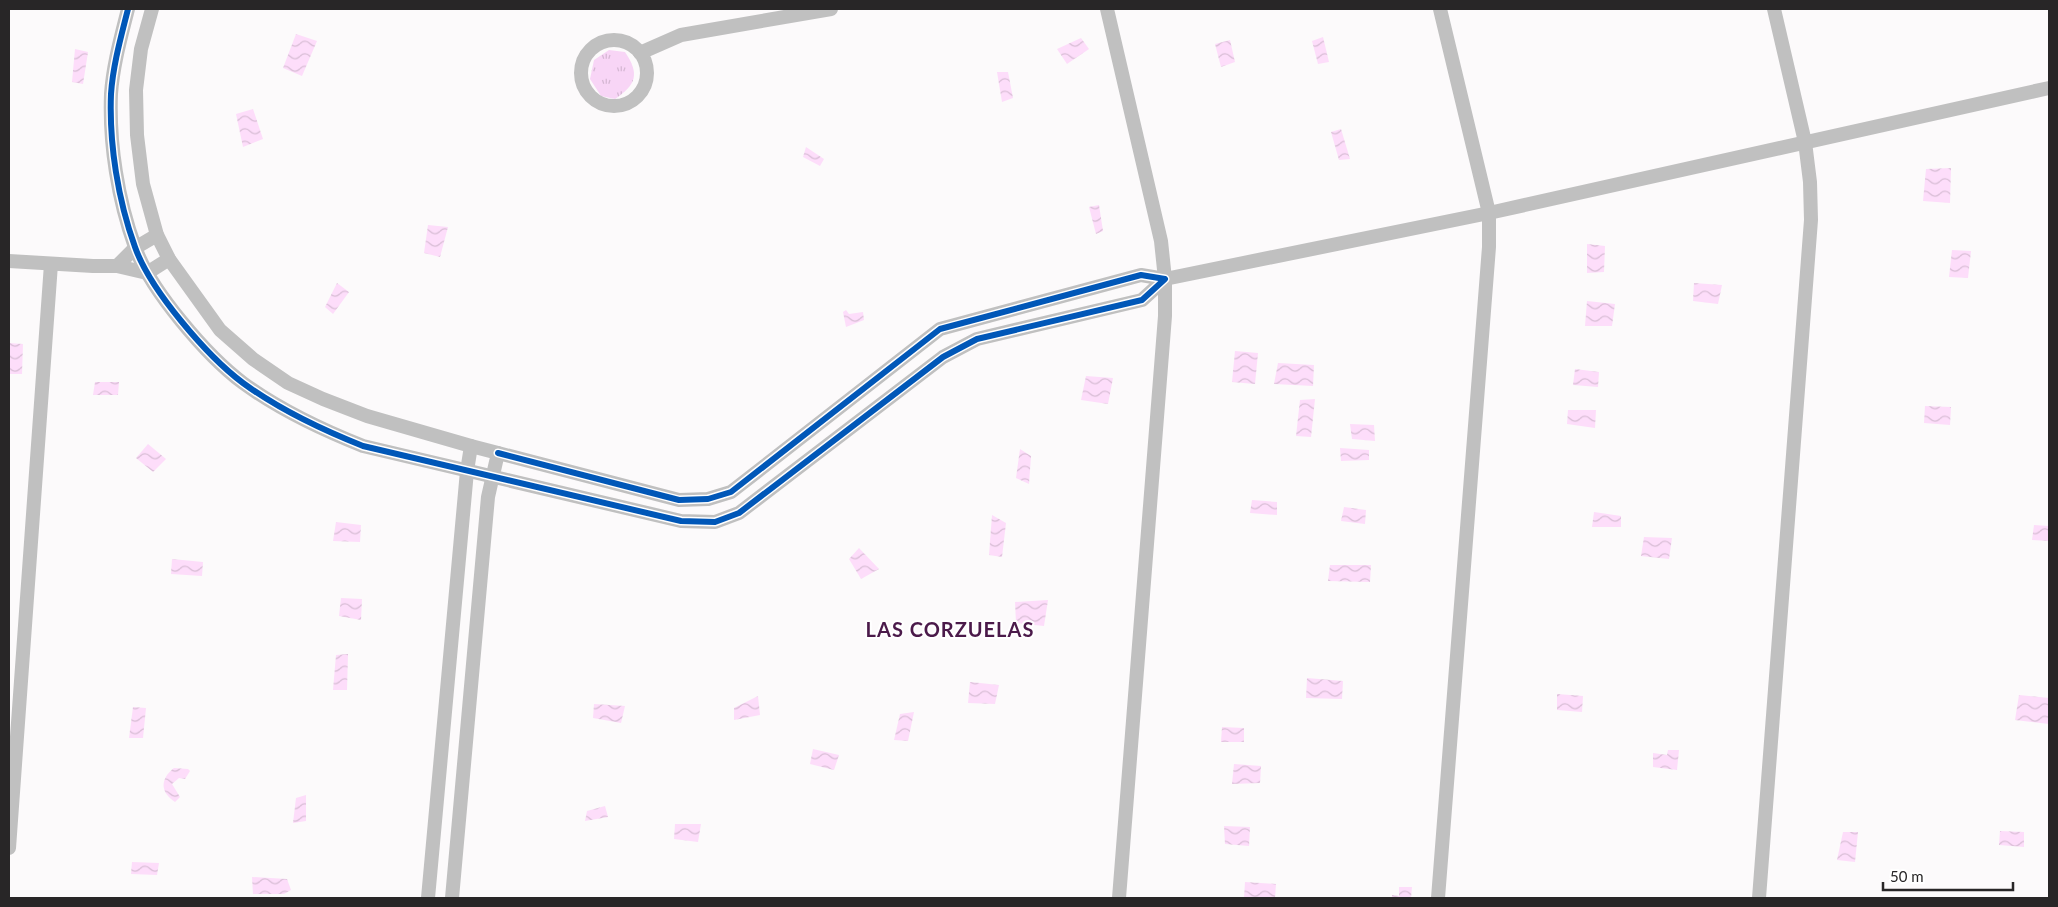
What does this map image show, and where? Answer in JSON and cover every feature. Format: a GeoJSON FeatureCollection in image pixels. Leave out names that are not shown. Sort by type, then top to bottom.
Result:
{"type":"FeatureCollection","features":[{"type":"Feature","properties":{"kind":"street"},"geometry":{"type":"LineString","coordinates":[[128,9],[117,49],[111,94],[113,140],[119,188],[135,248],[147,272],[208,353],[242,382],[276,405],[313,426],[363,446],[680,521],[715,522],[739,513],[943,357],[977,339],[1142,300],[1165,279]]}},
{"type":"Feature","properties":{"kind":"street"},"geometry":{"type":"LineString","coordinates":[[152,9],[141,49],[136,90],[137,126],[144,184],[157,235],[169,259],[220,330],[253,359],[288,383],[367,416],[471,446],[679,500],[708,500],[731,492],[940,329],[1141,275],[1165,279],[1490,213],[2049,88]]}},
{"type":"Feature","properties":{"kind":"street"},"geometry":{"type":"LineString","coordinates":[[640,53],[681,35],[831,9]]}},
{"type":"Feature","properties":{"kind":"street"},"geometry":{"type":"LineString","coordinates":[[1107,9],[1161,241],[1165,279],[1165,316],[1120,898]]}},
{"type":"Feature","properties":{"kind":"street"},"geometry":{"type":"LineString","coordinates":[[1438,898],[1489,247],[1490,213],[1440,9]]}},
{"type":"Feature","properties":{"kind":"street"},"geometry":{"type":"LineString","coordinates":[[1759,898],[1811,220],[1810,182],[1804,142],[1774,9]]}},
{"type":"Feature","properties":{"kind":"street"},"geometry":{"type":"LineString","coordinates":[[611,40],[622,41],[632,45],[640,53],[646,62],[646,83],[633,100],[623,105],[613,106],[602,104],[593,99],[586,90],[582,75],[584,59],[591,50],[600,43],[611,40]]}},
{"type":"Feature","properties":{"kind":"street"},"geometry":{"type":"LineString","coordinates":[[117,266],[135,248],[157,235]]}},
{"type":"Feature","properties":{"kind":"street"},"geometry":{"type":"LineString","coordinates":[[9,261],[117,266],[147,272],[169,259]]}},
{"type":"Feature","properties":{"kind":"street"},"geometry":{"type":"LineString","coordinates":[[9,848],[51,264]]}},
{"type":"Feature","properties":{"kind":"street"},"geometry":{"type":"LineString","coordinates":[[428,898],[467,471],[471,446]]}},
{"type":"Feature","properties":{"kind":"street"},"geometry":{"type":"LineString","coordinates":[[452,898],[488,497],[498,453]]}},
{"type":"Feature","properties":{"kind":"green space"},"geometry":{"type":"Polygon","coordinates":[[[609,50],[625,52],[634,73],[634,78],[628,89],[615,99],[601,96],[590,79],[594,60],[609,50]]]}},
{"type":"Feature","properties":{"kind":"water"},"geometry":{"type":"Polygon","coordinates":[[[296,34],[317,41],[302,76],[283,68],[296,34]]]}},
{"type":"Feature","properties":{"kind":"water"},"geometry":{"type":"Polygon","coordinates":[[[1323,37],[1329,62],[1318,64],[1312,41],[1323,37]]]}},
{"type":"Feature","properties":{"kind":"water"},"geometry":{"type":"Polygon","coordinates":[[[1081,38],[1089,49],[1067,64],[1057,49],[1081,38]]]}},
{"type":"Feature","properties":{"kind":"water"},"geometry":{"type":"Polygon","coordinates":[[[1230,40],[1235,62],[1221,67],[1215,44],[1230,40]]]}},
{"type":"Feature","properties":{"kind":"water"},"geometry":{"type":"Polygon","coordinates":[[[75,49],[88,52],[83,84],[72,82],[75,49]]]}},
{"type":"Feature","properties":{"kind":"water"},"geometry":{"type":"Polygon","coordinates":[[[997,72],[1008,72],[1013,98],[1002,102],[997,72]]]}},
{"type":"Feature","properties":{"kind":"water"},"geometry":{"type":"Polygon","coordinates":[[[253,109],[263,139],[243,147],[236,114],[253,109]]]}},
{"type":"Feature","properties":{"kind":"water"},"geometry":{"type":"Polygon","coordinates":[[[1341,129],[1350,159],[1339,160],[1331,132],[1341,129]]]}},
{"type":"Feature","properties":{"kind":"water"},"geometry":{"type":"Polygon","coordinates":[[[806,147],[824,159],[820,166],[803,157],[806,147]]]}},
{"type":"Feature","properties":{"kind":"water"},"geometry":{"type":"Polygon","coordinates":[[[1951,168],[1950,203],[1923,201],[1926,169],[1951,168]]]}},
{"type":"Feature","properties":{"kind":"water"},"geometry":{"type":"Polygon","coordinates":[[[1099,205],[1103,231],[1096,234],[1089,207],[1099,205]]]}},
{"type":"Feature","properties":{"kind":"water"},"geometry":{"type":"Polygon","coordinates":[[[428,225],[448,227],[440,257],[424,253],[428,225]]]}},
{"type":"Feature","properties":{"kind":"water"},"geometry":{"type":"Polygon","coordinates":[[[1587,244],[1605,246],[1604,272],[1587,273],[1587,244]]]}},
{"type":"Feature","properties":{"kind":"water"},"geometry":{"type":"Polygon","coordinates":[[[1952,250],[1971,251],[1968,278],[1949,277],[1952,250]]]}},
{"type":"Feature","properties":{"kind":"water"},"geometry":{"type":"Polygon","coordinates":[[[337,283],[349,292],[333,314],[325,307],[337,283]]]}},
{"type":"Feature","properties":{"kind":"water"},"geometry":{"type":"Polygon","coordinates":[[[1694,283],[1722,285],[1718,304],[1693,301],[1694,283]]]}},
{"type":"Feature","properties":{"kind":"water"},"geometry":{"type":"Polygon","coordinates":[[[1587,301],[1615,304],[1612,326],[1585,326],[1587,301]]]}},
{"type":"Feature","properties":{"kind":"water"},"geometry":{"type":"Polygon","coordinates":[[[846,310],[849,314],[863,312],[864,320],[846,327],[843,312],[846,310]]]}},
{"type":"Feature","properties":{"kind":"water"},"geometry":{"type":"Polygon","coordinates":[[[9,343],[23,344],[22,374],[9,374],[9,343]]]}},
{"type":"Feature","properties":{"kind":"water"},"geometry":{"type":"Polygon","coordinates":[[[1235,351],[1258,353],[1255,384],[1232,382],[1235,351]]]}},
{"type":"Feature","properties":{"kind":"water"},"geometry":{"type":"Polygon","coordinates":[[[1278,363],[1314,365],[1313,386],[1274,384],[1278,363]]]}},
{"type":"Feature","properties":{"kind":"water"},"geometry":{"type":"Polygon","coordinates":[[[1575,369],[1599,372],[1598,387],[1573,385],[1575,369]]]}},
{"type":"Feature","properties":{"kind":"water"},"geometry":{"type":"Polygon","coordinates":[[[1086,376],[1113,378],[1108,404],[1081,400],[1086,376]]]}},
{"type":"Feature","properties":{"kind":"water"},"geometry":{"type":"Polygon","coordinates":[[[95,382],[119,382],[118,395],[93,395],[95,382]]]}},
{"type":"Feature","properties":{"kind":"water"},"geometry":{"type":"Polygon","coordinates":[[[1315,399],[1311,437],[1296,436],[1300,400],[1315,399]]]}},
{"type":"Feature","properties":{"kind":"water"},"geometry":{"type":"Polygon","coordinates":[[[1925,406],[1951,407],[1950,425],[1924,423],[1925,406]]]}},
{"type":"Feature","properties":{"kind":"water"},"geometry":{"type":"Polygon","coordinates":[[[1568,410],[1596,410],[1595,428],[1567,424],[1568,410]]]}},
{"type":"Feature","properties":{"kind":"water"},"geometry":{"type":"Polygon","coordinates":[[[1350,424],[1374,425],[1375,441],[1352,439],[1350,424]]]}},
{"type":"Feature","properties":{"kind":"water"},"geometry":{"type":"Polygon","coordinates":[[[148,444],[166,459],[153,472],[136,458],[148,444]]]}},
{"type":"Feature","properties":{"kind":"water"},"geometry":{"type":"Polygon","coordinates":[[[1340,448],[1369,450],[1369,460],[1341,461],[1340,448]]]}},
{"type":"Feature","properties":{"kind":"water"},"geometry":{"type":"Polygon","coordinates":[[[1020,449],[1031,456],[1029,484],[1016,478],[1020,449]]]}},
{"type":"Feature","properties":{"kind":"water"},"geometry":{"type":"Polygon","coordinates":[[[1252,500],[1277,502],[1277,515],[1250,513],[1252,500]]]}},
{"type":"Feature","properties":{"kind":"water"},"geometry":{"type":"Polygon","coordinates":[[[1344,507],[1366,510],[1365,524],[1341,521],[1344,507]]]}},
{"type":"Feature","properties":{"kind":"water"},"geometry":{"type":"Polygon","coordinates":[[[1594,512],[1621,516],[1621,527],[1592,527],[1594,512]]]}},
{"type":"Feature","properties":{"kind":"water"},"geometry":{"type":"Polygon","coordinates":[[[992,515],[1006,523],[1002,557],[989,555],[992,515]]]}},
{"type":"Feature","properties":{"kind":"water"},"geometry":{"type":"Polygon","coordinates":[[[336,522],[361,525],[360,542],[333,541],[336,522]]]}},
{"type":"Feature","properties":{"kind":"water"},"geometry":{"type":"Polygon","coordinates":[[[2034,525],[2049,526],[2049,541],[2032,540],[2034,525]]]}},
{"type":"Feature","properties":{"kind":"water"},"geometry":{"type":"Polygon","coordinates":[[[1644,537],[1672,538],[1669,559],[1641,556],[1644,537]]]}},
{"type":"Feature","properties":{"kind":"water"},"geometry":{"type":"Polygon","coordinates":[[[859,548],[879,569],[861,579],[849,559],[859,548]]]}},
{"type":"Feature","properties":{"kind":"water"},"geometry":{"type":"Polygon","coordinates":[[[172,559],[203,562],[202,576],[171,574],[172,559]]]}},
{"type":"Feature","properties":{"kind":"water"},"geometry":{"type":"Polygon","coordinates":[[[1330,565],[1371,565],[1370,582],[1328,581],[1330,565]]]}},
{"type":"Feature","properties":{"kind":"water"},"geometry":{"type":"Polygon","coordinates":[[[341,598],[362,599],[361,620],[339,616],[341,598]]]}},
{"type":"Feature","properties":{"kind":"water"},"geometry":{"type":"Polygon","coordinates":[[[1048,600],[1044,626],[1016,623],[1015,602],[1048,600]]]}},
{"type":"Feature","properties":{"kind":"water"},"geometry":{"type":"Polygon","coordinates":[[[348,654],[347,690],[333,690],[336,655],[348,654]]]}},
{"type":"Feature","properties":{"kind":"water"},"geometry":{"type":"Polygon","coordinates":[[[1307,678],[1343,681],[1342,699],[1306,698],[1307,678]]]}},
{"type":"Feature","properties":{"kind":"water"},"geometry":{"type":"Polygon","coordinates":[[[970,682],[999,685],[995,704],[968,703],[970,682]]]}},
{"type":"Feature","properties":{"kind":"water"},"geometry":{"type":"Polygon","coordinates":[[[1557,694],[1583,696],[1582,712],[1557,710],[1557,694]]]}},
{"type":"Feature","properties":{"kind":"water"},"geometry":{"type":"Polygon","coordinates":[[[2019,695],[2049,698],[2049,724],[2015,720],[2019,695]]]}},
{"type":"Feature","properties":{"kind":"water"},"geometry":{"type":"Polygon","coordinates":[[[758,696],[760,715],[734,720],[734,708],[758,696]]]}},
{"type":"Feature","properties":{"kind":"water"},"geometry":{"type":"Polygon","coordinates":[[[594,704],[625,706],[621,723],[593,718],[594,704]]]}},
{"type":"Feature","properties":{"kind":"water"},"geometry":{"type":"Polygon","coordinates":[[[133,707],[146,708],[143,738],[129,738],[133,707]]]}},
{"type":"Feature","properties":{"kind":"water"},"geometry":{"type":"Polygon","coordinates":[[[914,712],[908,741],[894,740],[900,714],[914,712]]]}},
{"type":"Feature","properties":{"kind":"water"},"geometry":{"type":"Polygon","coordinates":[[[1222,727],[1244,728],[1244,742],[1221,742],[1222,727]]]}},
{"type":"Feature","properties":{"kind":"water"},"geometry":{"type":"Polygon","coordinates":[[[813,749],[839,755],[834,770],[810,764],[813,749]]]}},
{"type":"Feature","properties":{"kind":"water"},"geometry":{"type":"Polygon","coordinates":[[[1668,750],[1679,750],[1677,770],[1653,767],[1653,753],[1667,755],[1668,750]]]}},
{"type":"Feature","properties":{"kind":"water"},"geometry":{"type":"Polygon","coordinates":[[[1234,764],[1261,766],[1260,783],[1232,784],[1234,764]]]}},
{"type":"Feature","properties":{"kind":"water"},"geometry":{"type":"Polygon","coordinates":[[[174,768],[188,769],[190,771],[185,779],[179,778],[172,784],[180,797],[175,802],[164,790],[164,781],[169,772],[174,768]]]}},
{"type":"Feature","properties":{"kind":"water"},"geometry":{"type":"Polygon","coordinates":[[[306,795],[306,821],[293,823],[296,798],[306,795]]]}},
{"type":"Feature","properties":{"kind":"water"},"geometry":{"type":"Polygon","coordinates":[[[605,806],[608,817],[585,821],[587,811],[605,806]]]}},
{"type":"Feature","properties":{"kind":"water"},"geometry":{"type":"Polygon","coordinates":[[[675,824],[701,824],[698,842],[674,839],[675,824]]]}},
{"type":"Feature","properties":{"kind":"water"},"geometry":{"type":"Polygon","coordinates":[[[1224,826],[1250,827],[1249,846],[1225,844],[1224,826]]]}},
{"type":"Feature","properties":{"kind":"water"},"geometry":{"type":"Polygon","coordinates":[[[2000,831],[2024,832],[2024,847],[1999,845],[2000,831]]]}},
{"type":"Feature","properties":{"kind":"water"},"geometry":{"type":"Polygon","coordinates":[[[1843,832],[1858,832],[1855,862],[1837,860],[1843,832]]]}},
{"type":"Feature","properties":{"kind":"water"},"geometry":{"type":"Polygon","coordinates":[[[132,862],[159,863],[157,875],[131,874],[132,862]]]}},
{"type":"Feature","properties":{"kind":"water"},"geometry":{"type":"Polygon","coordinates":[[[252,877],[287,879],[291,890],[284,894],[253,894],[252,877]]]}},
{"type":"Feature","properties":{"kind":"water"},"geometry":{"type":"Polygon","coordinates":[[[1245,882],[1276,884],[1275,898],[1244,898],[1245,882]]]}},
{"type":"Feature","properties":{"kind":"water"},"geometry":{"type":"Polygon","coordinates":[[[1399,887],[1412,887],[1411,898],[1392,898],[1392,895],[1399,896],[1399,887]]]}},
{"type":"Feature","properties":{"kind":"cycle path"},"geometry":{"type":"LineString","coordinates":[[128,9],[112,83],[113,152],[119,191],[129,229],[142,264],[153,283],[181,321],[213,356],[243,383],[257,393],[316,426],[363,446],[681,521],[715,522],[739,513],[943,357],[977,339],[1142,300],[1165,279],[1141,275],[940,329],[731,492],[708,499],[679,500],[498,453]]}},
{"type":"Feature","properties":{"kind":"district","name":"LAS CORZUELAS"},"geometry":{"type":"Point","coordinates":[950,629]}}]}
